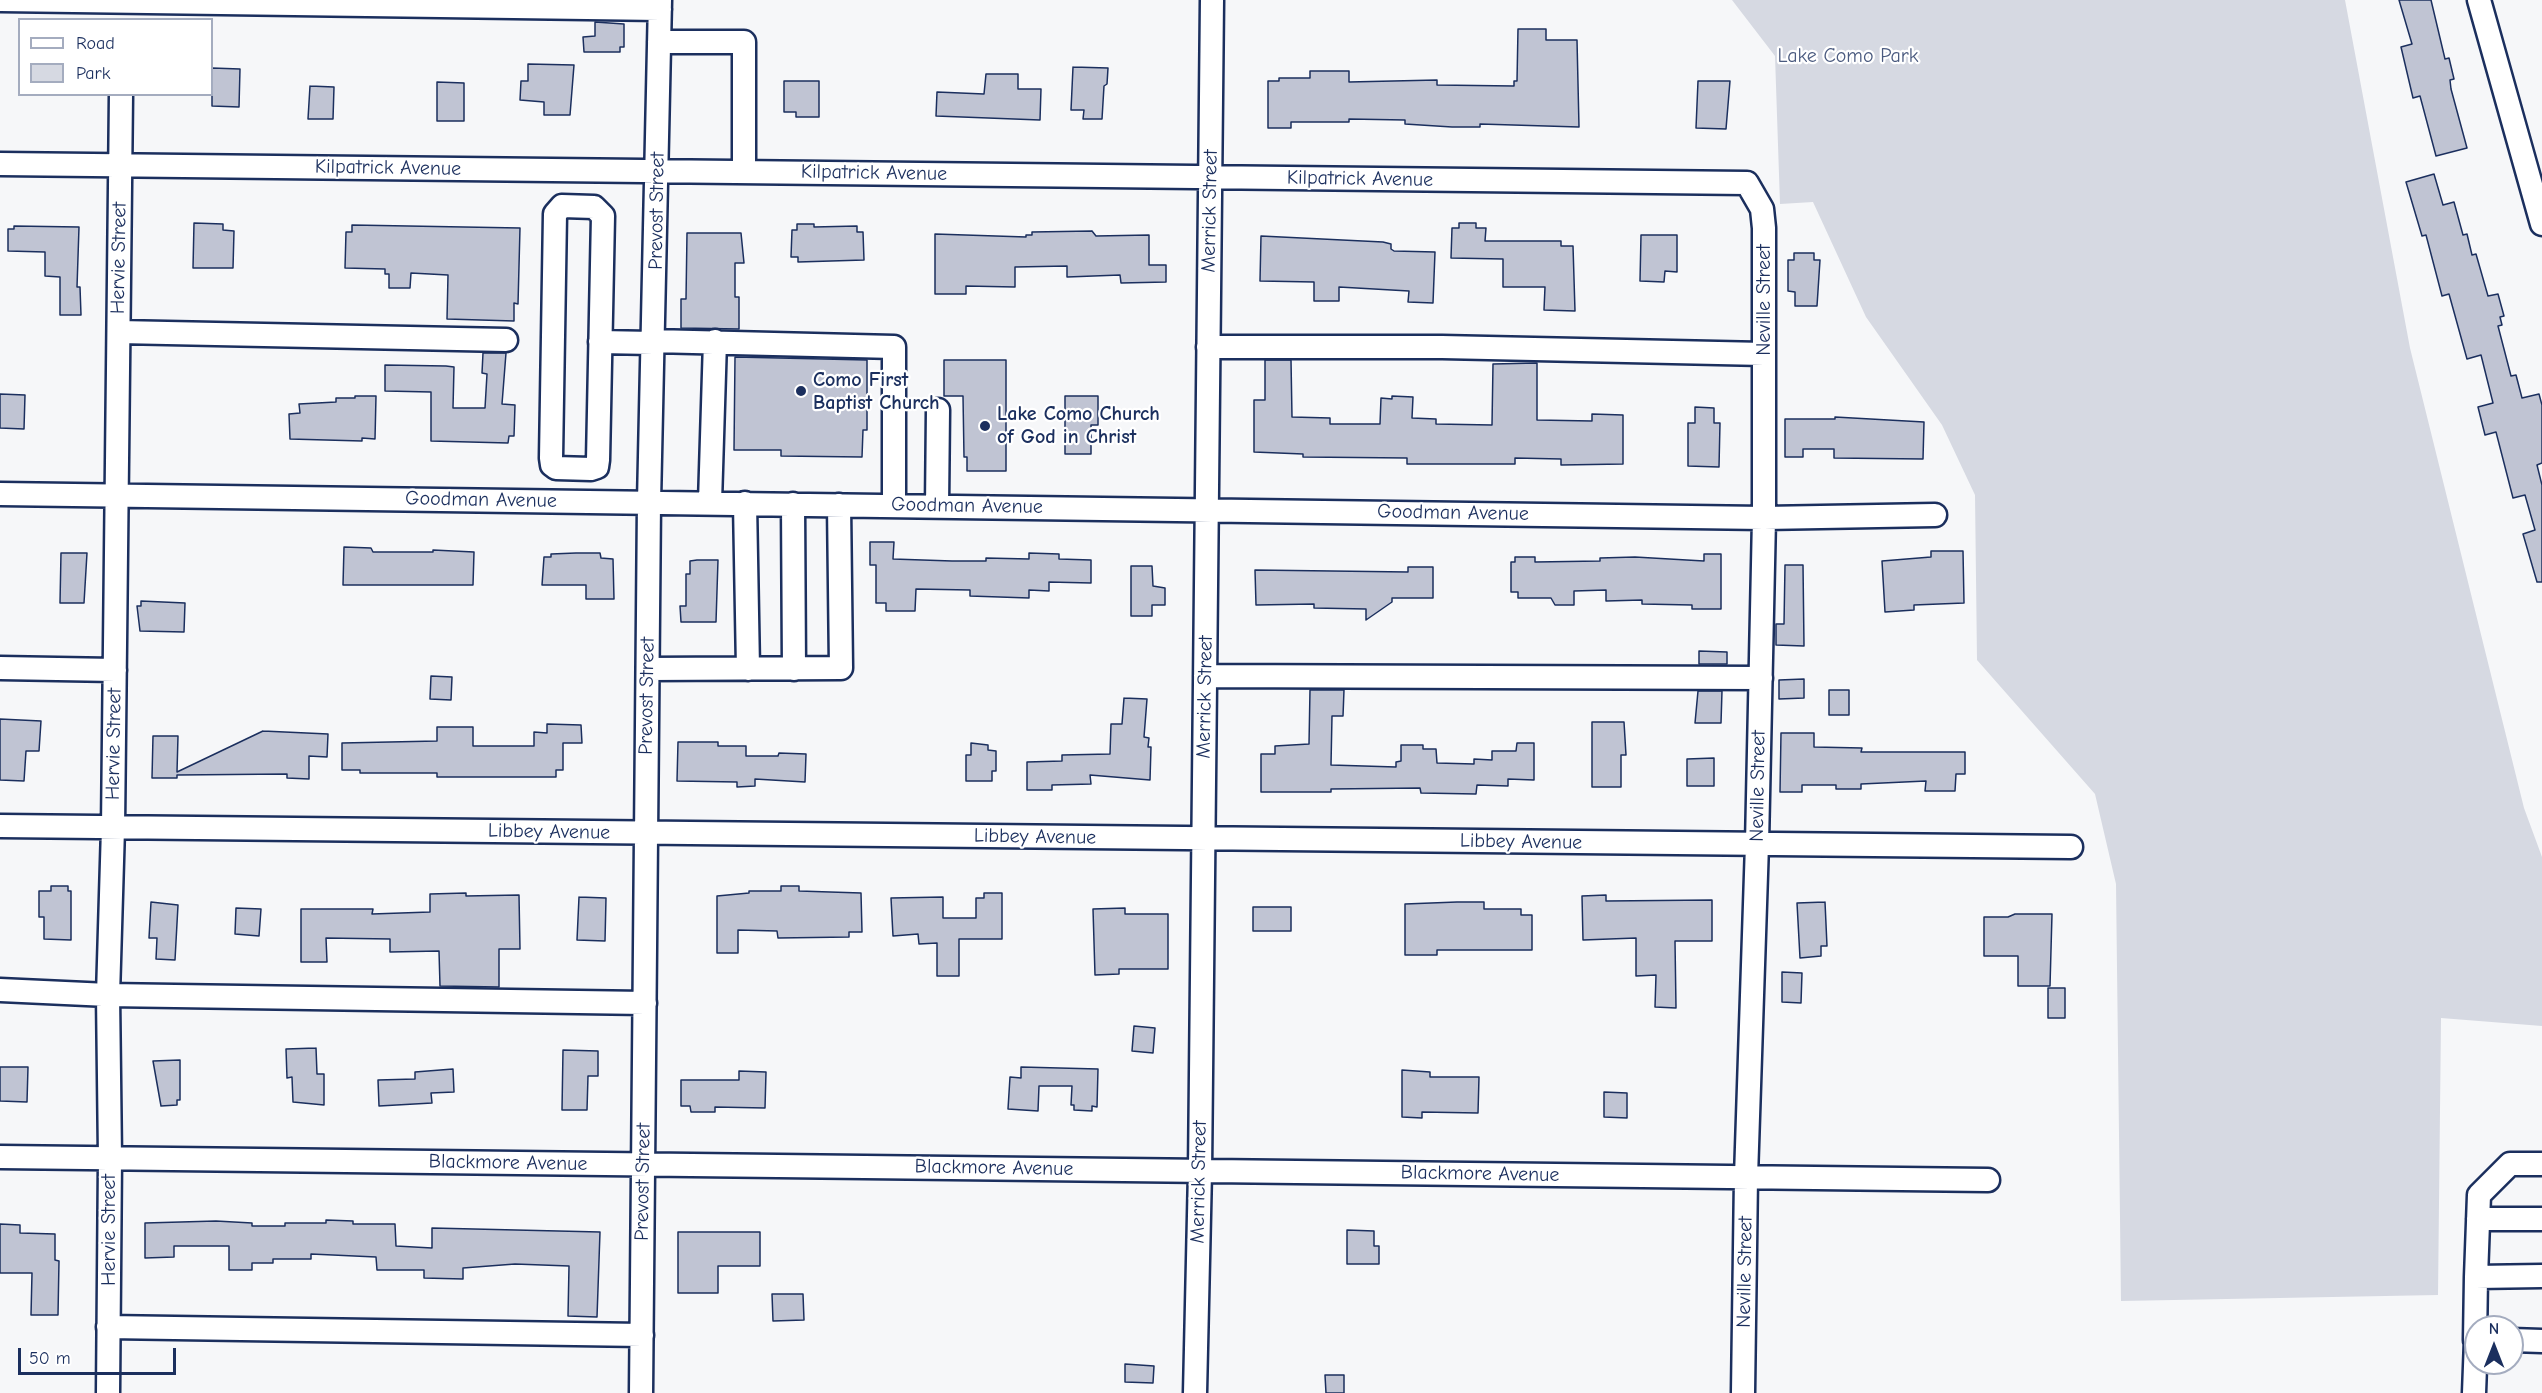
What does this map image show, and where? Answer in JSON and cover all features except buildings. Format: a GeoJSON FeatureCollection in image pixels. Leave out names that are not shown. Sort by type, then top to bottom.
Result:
{"type":"FeatureCollection","features":[{"type":"Feature","properties":{"kind":"street"},"geometry":{"type":"LineString","coordinates":[[1,0],[122,7],[660,4]]}},
{"type":"Feature","properties":{"kind":"street","name":"Merrick Street"},"geometry":{"type":"LineString","coordinates":[[1195,1393],[1200,1171],[1212,0]]}},
{"type":"Feature","properties":{"kind":"street"},"geometry":{"type":"LineString","coordinates":[[2479,0],[2542,224]]}},
{"type":"Feature","properties":{"kind":"street","name":"Prevost Street"},"geometry":{"type":"LineString","coordinates":[[641,1393],[649,502],[660,4]]}},
{"type":"Feature","properties":{"kind":"street"},"geometry":{"type":"LineString","coordinates":[[659,42],[744,42],[744,172]]}},
{"type":"Feature","properties":{"kind":"street","name":"Hervie Street"},"geometry":{"type":"LineString","coordinates":[[108,1393],[110,1158],[108,995],[113,828],[121,96]]}},
{"type":"Feature","properties":{"kind":"street","name":"Kilpatrick Avenue"},"geometry":{"type":"LineString","coordinates":[[0,164],[1747,183]]}},
{"type":"Feature","properties":{"kind":"street"},"geometry":{"type":"LineString","coordinates":[[579,170],[579,207]]}},
{"type":"Feature","properties":{"kind":"street","name":"Neville Street"},"geometry":{"type":"LineString","coordinates":[[1743,1393],[1746,1177],[1757,844],[1764,518],[1764,228],[1762,209],[1747,183]]}},
{"type":"Feature","properties":{"kind":"street"},"geometry":{"type":"LineString","coordinates":[[562,206],[594,207],[603,216],[600,342],[597,467],[591,470],[556,468],[551,458],[555,214],[562,206]]}},
{"type":"Feature","properties":{"kind":"street"},"geometry":{"type":"LineString","coordinates":[[119,332],[506,340]]}},
{"type":"Feature","properties":{"kind":"street"},"geometry":{"type":"LineString","coordinates":[[600,342],[715,341],[894,347],[894,505]]}},
{"type":"Feature","properties":{"kind":"street"},"geometry":{"type":"LineString","coordinates":[[710,502],[715,341]]}},
{"type":"Feature","properties":{"kind":"street"},"geometry":{"type":"LineString","coordinates":[[1208,346],[1442,347],[1764,354]]}},
{"type":"Feature","properties":{"kind":"street"},"geometry":{"type":"LineString","coordinates":[[937,506],[938,410]]}},
{"type":"Feature","properties":{"kind":"street"},"geometry":{"type":"LineString","coordinates":[[566,468],[566,501]]}},
{"type":"Feature","properties":{"kind":"street","name":"Goodman Avenue"},"geometry":{"type":"LineString","coordinates":[[0,494],[1764,518],[1935,515]]}},
{"type":"Feature","properties":{"kind":"street"},"geometry":{"type":"LineString","coordinates":[[745,503],[748,669]]}},
{"type":"Feature","properties":{"kind":"street"},"geometry":{"type":"LineString","coordinates":[[793,504],[794,669]]}},
{"type":"Feature","properties":{"kind":"street"},"geometry":{"type":"LineString","coordinates":[[648,669],[841,668],[840,505]]}},
{"type":"Feature","properties":{"kind":"street"},"geometry":{"type":"LineString","coordinates":[[0,668],[115,670]]}},
{"type":"Feature","properties":{"kind":"street"},"geometry":{"type":"LineString","coordinates":[[1205,676],[1761,678]]}},
{"type":"Feature","properties":{"kind":"street","name":"Libbey Avenue"},"geometry":{"type":"LineString","coordinates":[[0,826],[2071,847]]}},
{"type":"Feature","properties":{"kind":"street"},"geometry":{"type":"LineString","coordinates":[[0,990],[108,995],[645,1003]]}},
{"type":"Feature","properties":{"kind":"street","name":"Blackmore Avenue"},"geometry":{"type":"LineString","coordinates":[[0,1157],[1988,1180]]}},
{"type":"Feature","properties":{"kind":"street"},"geometry":{"type":"LineString","coordinates":[[2476,1315],[2479,1195],[2510,1164],[2542,1164]]}},
{"type":"Feature","properties":{"kind":"street"},"geometry":{"type":"LineString","coordinates":[[2478,1219],[2542,1219]]}},
{"type":"Feature","properties":{"kind":"street"},"geometry":{"type":"LineString","coordinates":[[2476,1277],[2542,1276]]}},
{"type":"Feature","properties":{"kind":"street"},"geometry":{"type":"LineString","coordinates":[[108,1327],[642,1335]]}},
{"type":"Feature","properties":{"kind":"street"},"geometry":{"type":"LineString","coordinates":[[2524,1340],[2542,1341]]}},
{"type":"Feature","properties":{"kind":"street"},"geometry":{"type":"LineString","coordinates":[[2474,1393],[2475,1375]]}},
{"type":"Feature","properties":{"kind":"green space","name":"Lake Como Park"},"geometry":{"type":"Polygon","coordinates":[[[1732,0],[2345,0],[2410,348],[2524,808],[2542,857],[2542,1026],[2441,1018],[2438,1295],[2121,1301],[2116,884],[2095,794],[1977,660],[1975,495],[1942,425],[1866,317],[1813,202],[1780,204],[1775,56],[1732,0]]]}},
{"type":"Feature","properties":{"kind":"place","name":"Como First Baptist Church"},"geometry":{"type":"Point","coordinates":[801,391]}},
{"type":"Feature","properties":{"kind":"place","name":"Lake Como Church of God in Christ"},"geometry":{"type":"Point","coordinates":[985,426]}}]}
